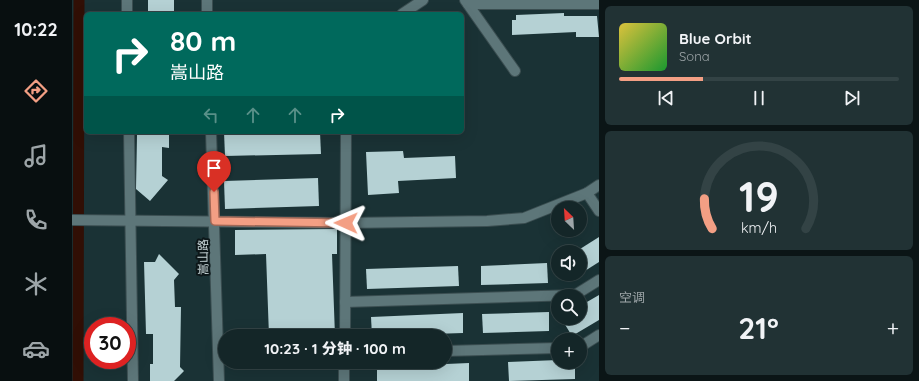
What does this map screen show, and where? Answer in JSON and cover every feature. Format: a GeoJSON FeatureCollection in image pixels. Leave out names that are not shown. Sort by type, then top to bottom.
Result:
{"type":"FeatureCollection","features":[{"type":"Feature","properties":{"kind":"street"},"geometry":{"type":"LineString","coordinates":[[126,0],[127,12]]}},
{"type":"Feature","properties":{"kind":"street"},"geometry":{"type":"LineString","coordinates":[[207,0],[207,12]]}},
{"type":"Feature","properties":{"kind":"street"},"geometry":{"type":"LineString","coordinates":[[405,12],[423,0]]}},
{"type":"Feature","properties":{"kind":"street"},"geometry":{"type":"LineString","coordinates":[[467,2],[599,4]]}},
{"type":"Feature","properties":{"kind":"street"},"geometry":{"type":"LineString","coordinates":[[467,2],[515,71]]}},
{"type":"Feature","properties":{"kind":"street"},"geometry":{"type":"LineString","coordinates":[[129,134],[133,381]]}},
{"type":"Feature","properties":{"kind":"street","name":"嵩山路"},"geometry":{"type":"LineString","coordinates":[[211,134],[219,381]]}},
{"type":"Feature","properties":{"kind":"street"},"geometry":{"type":"LineString","coordinates":[[345,329],[346,134]]}},
{"type":"Feature","properties":{"kind":"street"},"geometry":{"type":"LineString","coordinates":[[72,220],[346,223],[487,221],[524,218],[587,193],[599,185]]}},
{"type":"Feature","properties":{"kind":"street"},"geometry":{"type":"LineString","coordinates":[[587,193],[599,211]]}},
{"type":"Feature","properties":{"kind":"street"},"geometry":{"type":"LineString","coordinates":[[345,302],[575,295],[599,280]]}},
{"type":"Feature","properties":{"kind":"street"},"geometry":{"type":"LineString","coordinates":[[587,343],[599,335]]}},
{"type":"Feature","properties":{"kind":"street"},"geometry":{"type":"LineString","coordinates":[[452,351],[551,348]]}},
{"type":"Feature","properties":{"kind":"street"},"geometry":{"type":"LineString","coordinates":[[344,369],[344,381]]}},
{"type":"Feature","properties":{"kind":"building"},"geometry":{"type":"Polygon","coordinates":[[[148,0],[174,0],[174,12],[148,12],[148,0]]]}},
{"type":"Feature","properties":{"kind":"building"},"geometry":{"type":"Polygon","coordinates":[[[564,13],[564,16],[597,16],[599,37],[576,37],[576,32],[512,35],[512,20],[516,20],[516,15],[564,13]]]}},
{"type":"Feature","properties":{"kind":"building"},"geometry":{"type":"Polygon","coordinates":[[[169,134],[169,148],[162,147],[162,176],[168,180],[150,201],[136,189],[137,135],[169,134]]]}},
{"type":"Feature","properties":{"kind":"building"},"geometry":{"type":"Polygon","coordinates":[[[224,134],[320,134],[321,154],[225,156],[224,134]]]}},
{"type":"Feature","properties":{"kind":"building"},"geometry":{"type":"Polygon","coordinates":[[[403,151],[404,158],[455,156],[456,178],[398,181],[399,193],[368,195],[366,152],[403,151]]]}},
{"type":"Feature","properties":{"kind":"building"},"geometry":{"type":"Polygon","coordinates":[[[318,178],[319,206],[225,209],[224,181],[318,178]]]}},
{"type":"Feature","properties":{"kind":"building"},"geometry":{"type":"Polygon","coordinates":[[[337,229],[337,254],[332,254],[335,329],[269,329],[266,254],[235,255],[235,230],[337,229]]]}},
{"type":"Feature","properties":{"kind":"building"},"geometry":{"type":"Polygon","coordinates":[[[599,237],[599,262],[587,270],[587,245],[599,237]]]}},
{"type":"Feature","properties":{"kind":"building"},"geometry":{"type":"Polygon","coordinates":[[[159,254],[179,274],[174,280],[175,307],[181,307],[180,367],[184,371],[174,381],[150,381],[150,364],[153,364],[153,334],[146,334],[144,262],[155,262],[159,254]]]}},
{"type":"Feature","properties":{"kind":"building"},"geometry":{"type":"Polygon","coordinates":[[[547,263],[548,283],[481,285],[481,266],[547,263]]]}},
{"type":"Feature","properties":{"kind":"building"},"geometry":{"type":"Polygon","coordinates":[[[458,266],[459,286],[367,289],[366,269],[458,266]]]}},
{"type":"Feature","properties":{"kind":"building"},"geometry":{"type":"Polygon","coordinates":[[[599,295],[599,320],[577,333],[570,333],[565,325],[587,325],[587,302],[599,295]]]}},
{"type":"Feature","properties":{"kind":"building"},"geometry":{"type":"Polygon","coordinates":[[[549,312],[549,331],[483,333],[482,314],[549,312]]]}},
{"type":"Feature","properties":{"kind":"building"},"geometry":{"type":"Polygon","coordinates":[[[463,313],[463,333],[452,333],[452,329],[372,329],[371,317],[463,313]]]}},
{"type":"Feature","properties":{"kind":"building"},"geometry":{"type":"Polygon","coordinates":[[[551,360],[551,369],[575,369],[575,379],[509,381],[508,362],[551,360]]]}},
{"type":"Feature","properties":{"kind":"building"},"geometry":{"type":"Polygon","coordinates":[[[469,363],[469,381],[377,381],[377,369],[452,369],[452,364],[469,363]]]}},
{"type":"Feature","properties":{"kind":"waterway"},"geometry":{"type":"LineString","coordinates":[[78,381],[79,0]]}},
{"type":"Feature","properties":{"kind":"route"},"geometry":{"type":"LineString","coordinates":[[214,192],[215,221],[346,223]]}}]}
